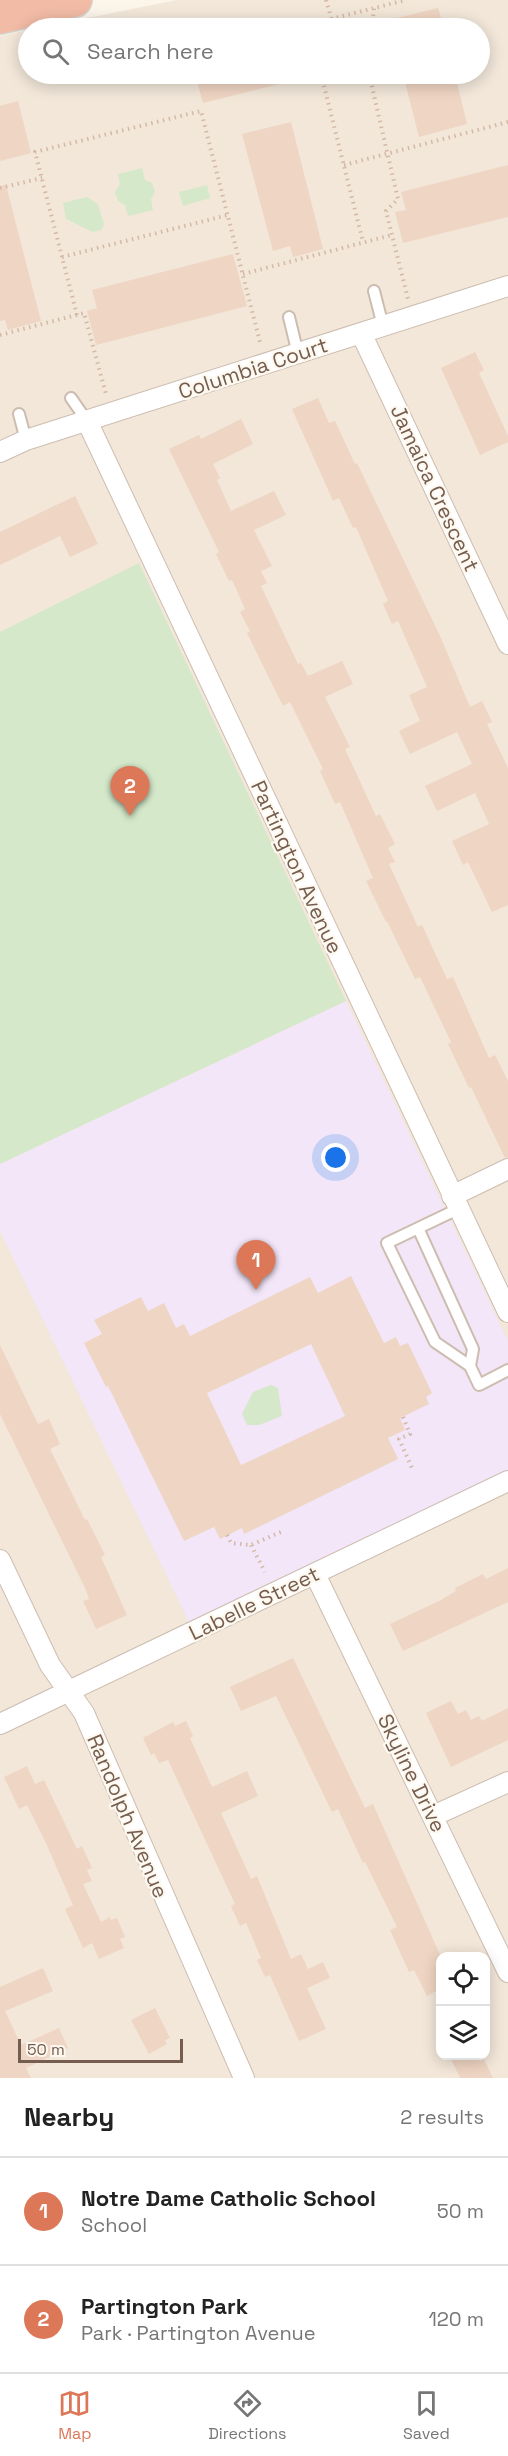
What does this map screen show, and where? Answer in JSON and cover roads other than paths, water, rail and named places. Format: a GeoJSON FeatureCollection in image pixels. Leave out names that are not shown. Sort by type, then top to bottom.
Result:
{"type":"FeatureCollection","features":[{"type":"Feature","properties":{"kind":"highway"},"geometry":{"type":"LineString","coordinates":[[0,17],[75,0]]}},
{"type":"Feature","properties":{"kind":"street","name":"Columbia Court"},"geometry":{"type":"LineString","coordinates":[[0,452],[26,440],[508,286]]}},
{"type":"Feature","properties":{"kind":"street","name":"Jamaica Crescent"},"geometry":{"type":"LineString","coordinates":[[361,333],[508,644]]}},
{"type":"Feature","properties":{"kind":"street","name":"Partington Avenue"},"geometry":{"type":"LineString","coordinates":[[87,421],[508,1312]]}},
{"type":"Feature","properties":{"kind":"street"},"geometry":{"type":"LineString","coordinates":[[455,1202],[508,1170]]}},
{"type":"Feature","properties":{"kind":"street","name":"Labelle Street"},"geometry":{"type":"LineString","coordinates":[[0,1724],[508,1481]]}},
{"type":"Feature","properties":{"kind":"street","name":"Randolph Avenue"},"geometry":{"type":"LineString","coordinates":[[0,1560],[50,1665],[84,1713],[244,2078]]}},
{"type":"Feature","properties":{"kind":"street","name":"Skyline Drive"},"geometry":{"type":"LineString","coordinates":[[315,1574],[508,1972]]}},
{"type":"Feature","properties":{"kind":"street"},"geometry":{"type":"LineString","coordinates":[[433,1816],[508,1782]]}},
{"type":"Feature","properties":{"kind":"lane"},"geometry":{"type":"LineString","coordinates":[[374,291],[383,326]]}},
{"type":"Feature","properties":{"kind":"lane"},"geometry":{"type":"LineString","coordinates":[[289,317],[298,354]]}},
{"type":"Feature","properties":{"kind":"lane"},"geometry":{"type":"LineString","coordinates":[[71,398],[87,421]]}},
{"type":"Feature","properties":{"kind":"lane"},"geometry":{"type":"LineString","coordinates":[[19,414],[26,440]]}},
{"type":"Feature","properties":{"kind":"lane"},"geometry":{"type":"LineString","coordinates":[[455,1202],[418,1228],[387,1243],[435,1342],[470,1366],[479,1385],[508,1370]]}},
{"type":"Feature","properties":{"kind":"lane"},"geometry":{"type":"LineString","coordinates":[[418,1228],[473,1349],[470,1366]]}},
{"type":"Feature","properties":{"kind":"place","name":"Partington Park"},"geometry":{"type":"Point","coordinates":[130,816]}},
{"type":"Feature","properties":{"kind":"place","name":"Notre Dame Catholic School"},"geometry":{"type":"Point","coordinates":[256,1290]}}]}
